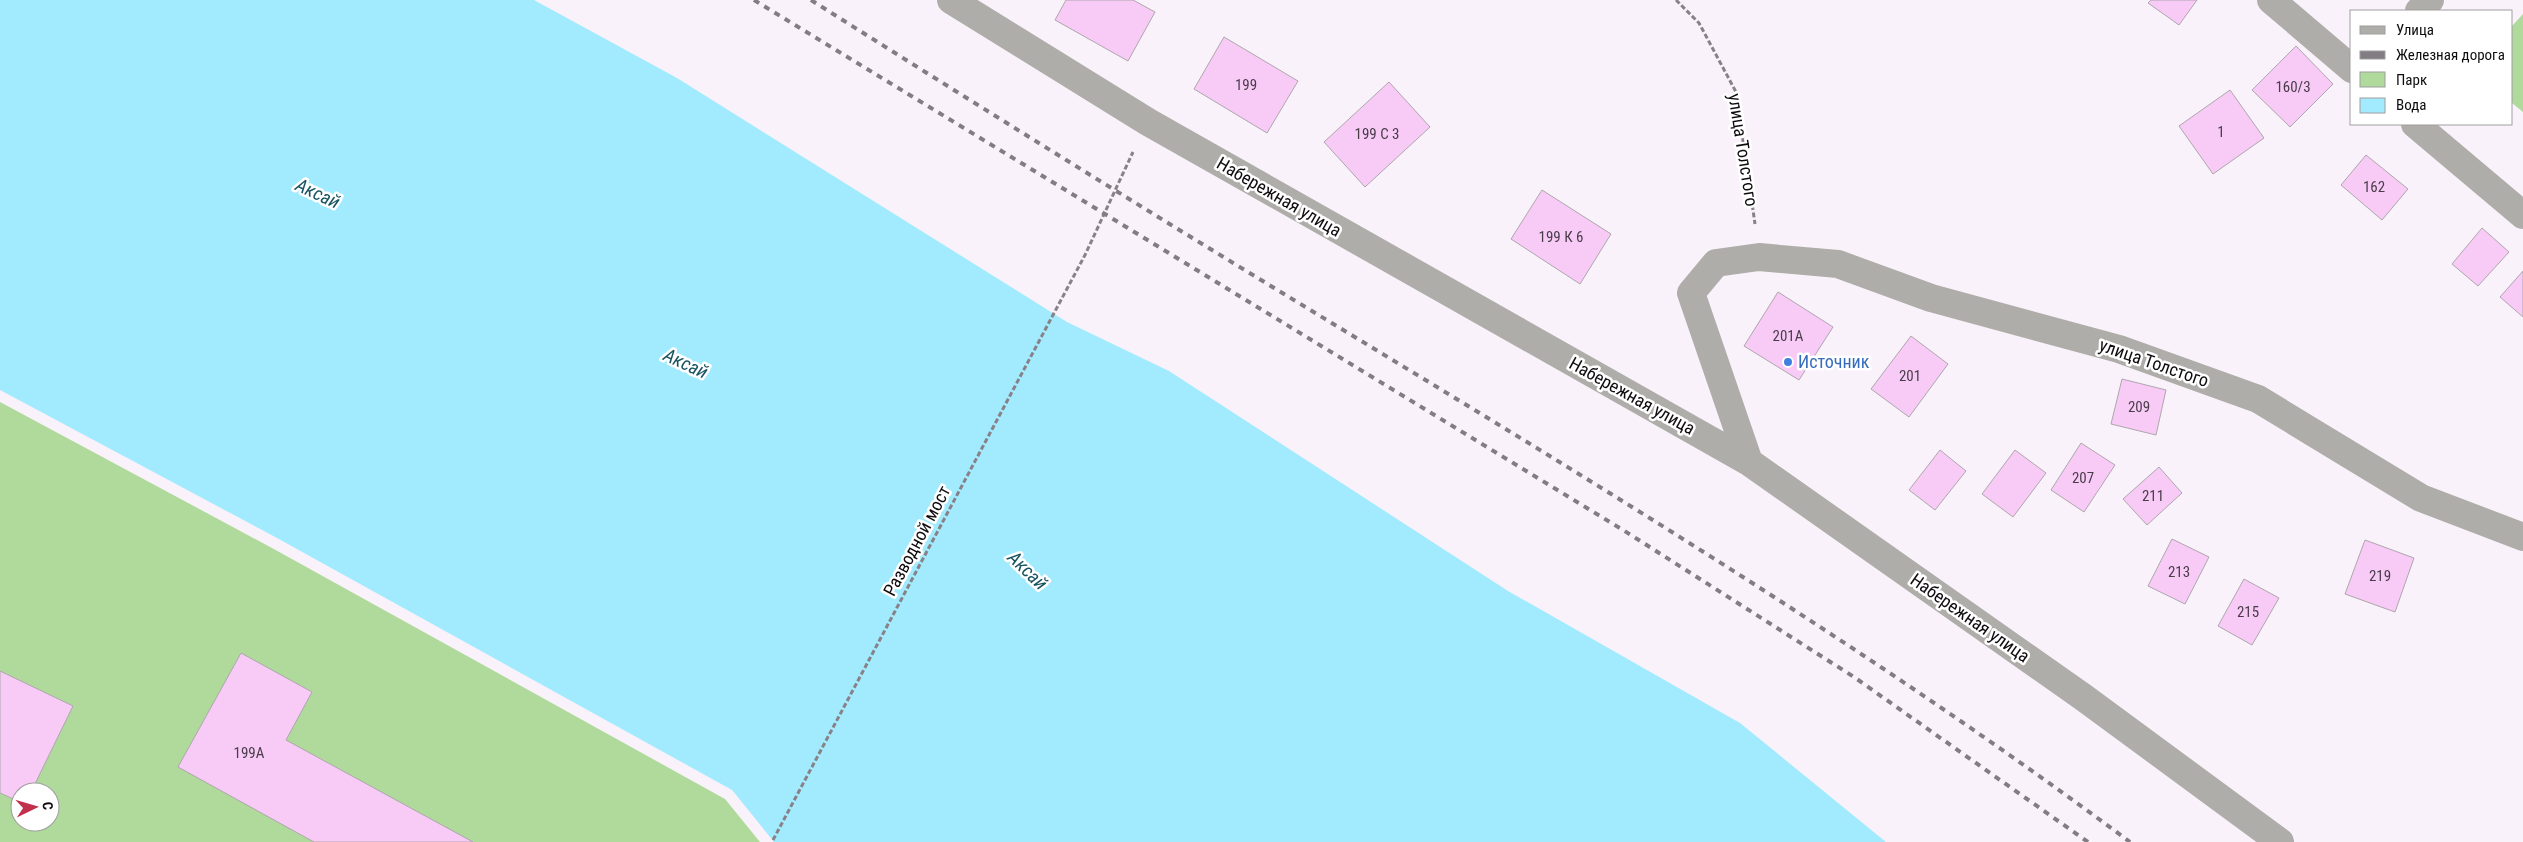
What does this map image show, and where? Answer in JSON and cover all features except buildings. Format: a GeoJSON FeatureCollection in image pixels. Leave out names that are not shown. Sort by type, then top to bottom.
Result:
{"type":"FeatureCollection","features":[{"type":"Feature","properties":{"kind":"street","name":"Набережная улица"},"geometry":{"type":"LineString","coordinates":[[951,0],[1148,122],[1749,462],[2083,697],[2280,842]]}},
{"type":"Feature","properties":{"kind":"street"},"geometry":{"type":"LineString","coordinates":[[2271,0],[2350,68]]}},
{"type":"Feature","properties":{"kind":"street"},"geometry":{"type":"LineString","coordinates":[[2421,10],[2430,0]]}},
{"type":"Feature","properties":{"kind":"street"},"geometry":{"type":"LineString","coordinates":[[2416,125],[2523,216]]}},
{"type":"Feature","properties":{"kind":"street","name":"улица Толстого"},"geometry":{"type":"LineString","coordinates":[[1749,462],[1691,293],[1716,263],[1759,256],[1838,264],[1931,298],[2119,349],[2258,399],[2421,498],[2523,537]]}},
{"type":"Feature","properties":{"kind":"path","name":"улица Толстого"},"geometry":{"type":"LineString","coordinates":[[1676,0],[1699,23],[1736,92],[1759,256]]}},
{"type":"Feature","properties":{"kind":"path","name":"Разводной мост"},"geometry":{"type":"LineString","coordinates":[[773,840],[1085,255],[1113,190],[1148,122]]}},
{"type":"Feature","properties":{"kind":"green space"},"geometry":{"type":"Polygon","coordinates":[[[2523,14],[2523,112],[2513,104],[2513,25],[2523,14]]]}},
{"type":"Feature","properties":{"kind":"green space"},"geometry":{"type":"Polygon","coordinates":[[[0,402],[272,548],[725,799],[760,842],[0,842],[0,402]]]}},
{"type":"Feature","properties":{"kind":"water","name":"Аксай"},"geometry":{"type":"Polygon","coordinates":[[[0,0],[534,0],[677,78],[1067,322],[1169,371],[1508,591],[1740,723],[1886,842],[774,842],[732,790],[277,538],[0,390],[0,0]]]}},
{"type":"Feature","properties":{"kind":"railway"},"geometry":{"type":"LineString","coordinates":[[754,0],[1623,530],[1854,677],[2088,842]]}},
{"type":"Feature","properties":{"kind":"railway"},"geometry":{"type":"LineString","coordinates":[[811,0],[998,118],[1727,567],[1931,701],[2031,770],[2130,842]]}},
{"type":"Feature","properties":{"kind":"place","name":"Источник"},"geometry":{"type":"Point","coordinates":[1788,362]}}]}
